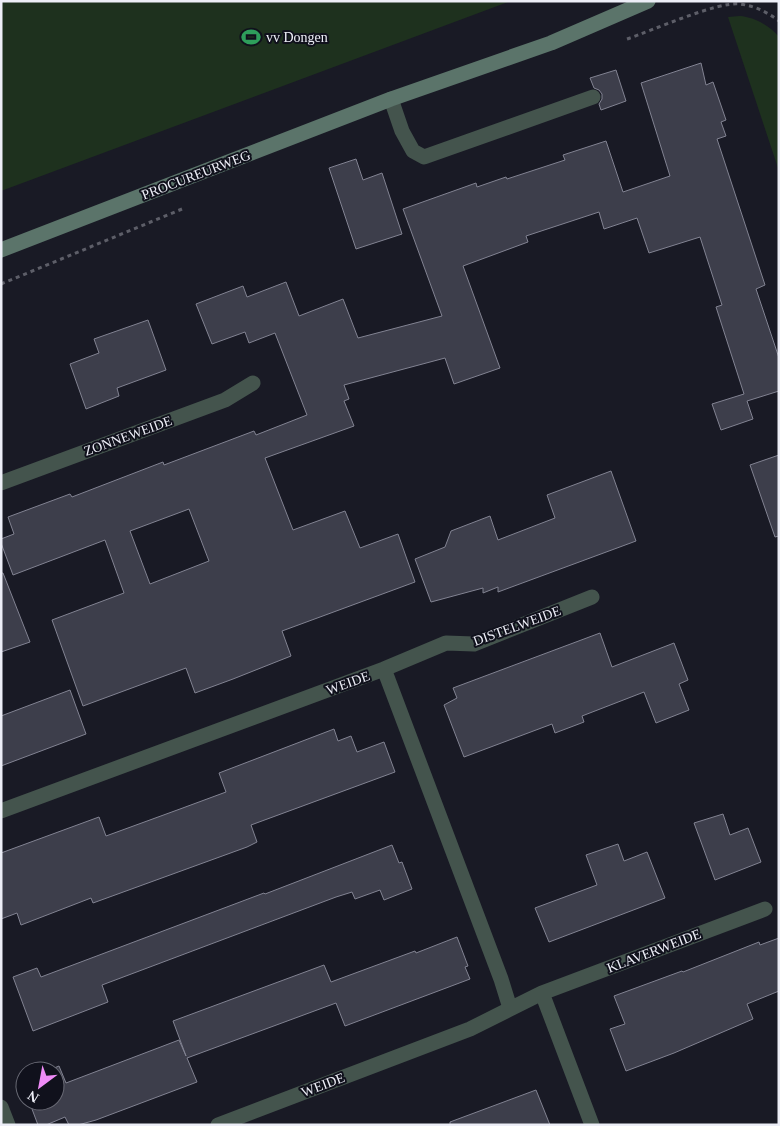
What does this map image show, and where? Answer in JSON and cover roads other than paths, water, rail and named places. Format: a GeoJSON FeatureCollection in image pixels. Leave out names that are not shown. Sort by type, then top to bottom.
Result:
{"type":"FeatureCollection","features":[{"type":"Feature","properties":{"kind":"main road","name":"PROCUREURWEG"},"geometry":{"type":"LineString","coordinates":[[1,250],[391,99],[550,43],[648,1]]}},
{"type":"Feature","properties":{"kind":"street"},"geometry":{"type":"LineString","coordinates":[[391,99],[402,131],[413,151],[424,157],[593,97]]}},
{"type":"Feature","properties":{"kind":"street","name":"ZONNEWEIDE"},"geometry":{"type":"LineString","coordinates":[[1,483],[224,400],[253,382]]}},
{"type":"Feature","properties":{"kind":"street","name":"DISTELWEIDE"},"geometry":{"type":"LineString","coordinates":[[384,669],[446,643],[474,644],[592,597]]}},
{"type":"Feature","properties":{"kind":"street","name":"WEIDE"},"geometry":{"type":"LineString","coordinates":[[1,811],[384,669],[501,978],[510,1008]]}},
{"type":"Feature","properties":{"kind":"street","name":"KLAVERWEIDE"},"geometry":{"type":"LineString","coordinates":[[542,993],[765,909]]}},
{"type":"Feature","properties":{"kind":"street"},"geometry":{"type":"LineString","coordinates":[[542,993],[592,1125]]}},
{"type":"Feature","properties":{"kind":"street","name":"WEIDE"},"geometry":{"type":"LineString","coordinates":[[218,1125],[470,1030],[542,993]]}},
{"type":"Feature","properties":{"kind":"street"},"geometry":{"type":"LineString","coordinates":[[1,1107],[8,1125]]}},
{"type":"Feature","properties":{"kind":"place","name":"vv Dongen"},"geometry":{"type":"Point","coordinates":[251,37]}}]}
